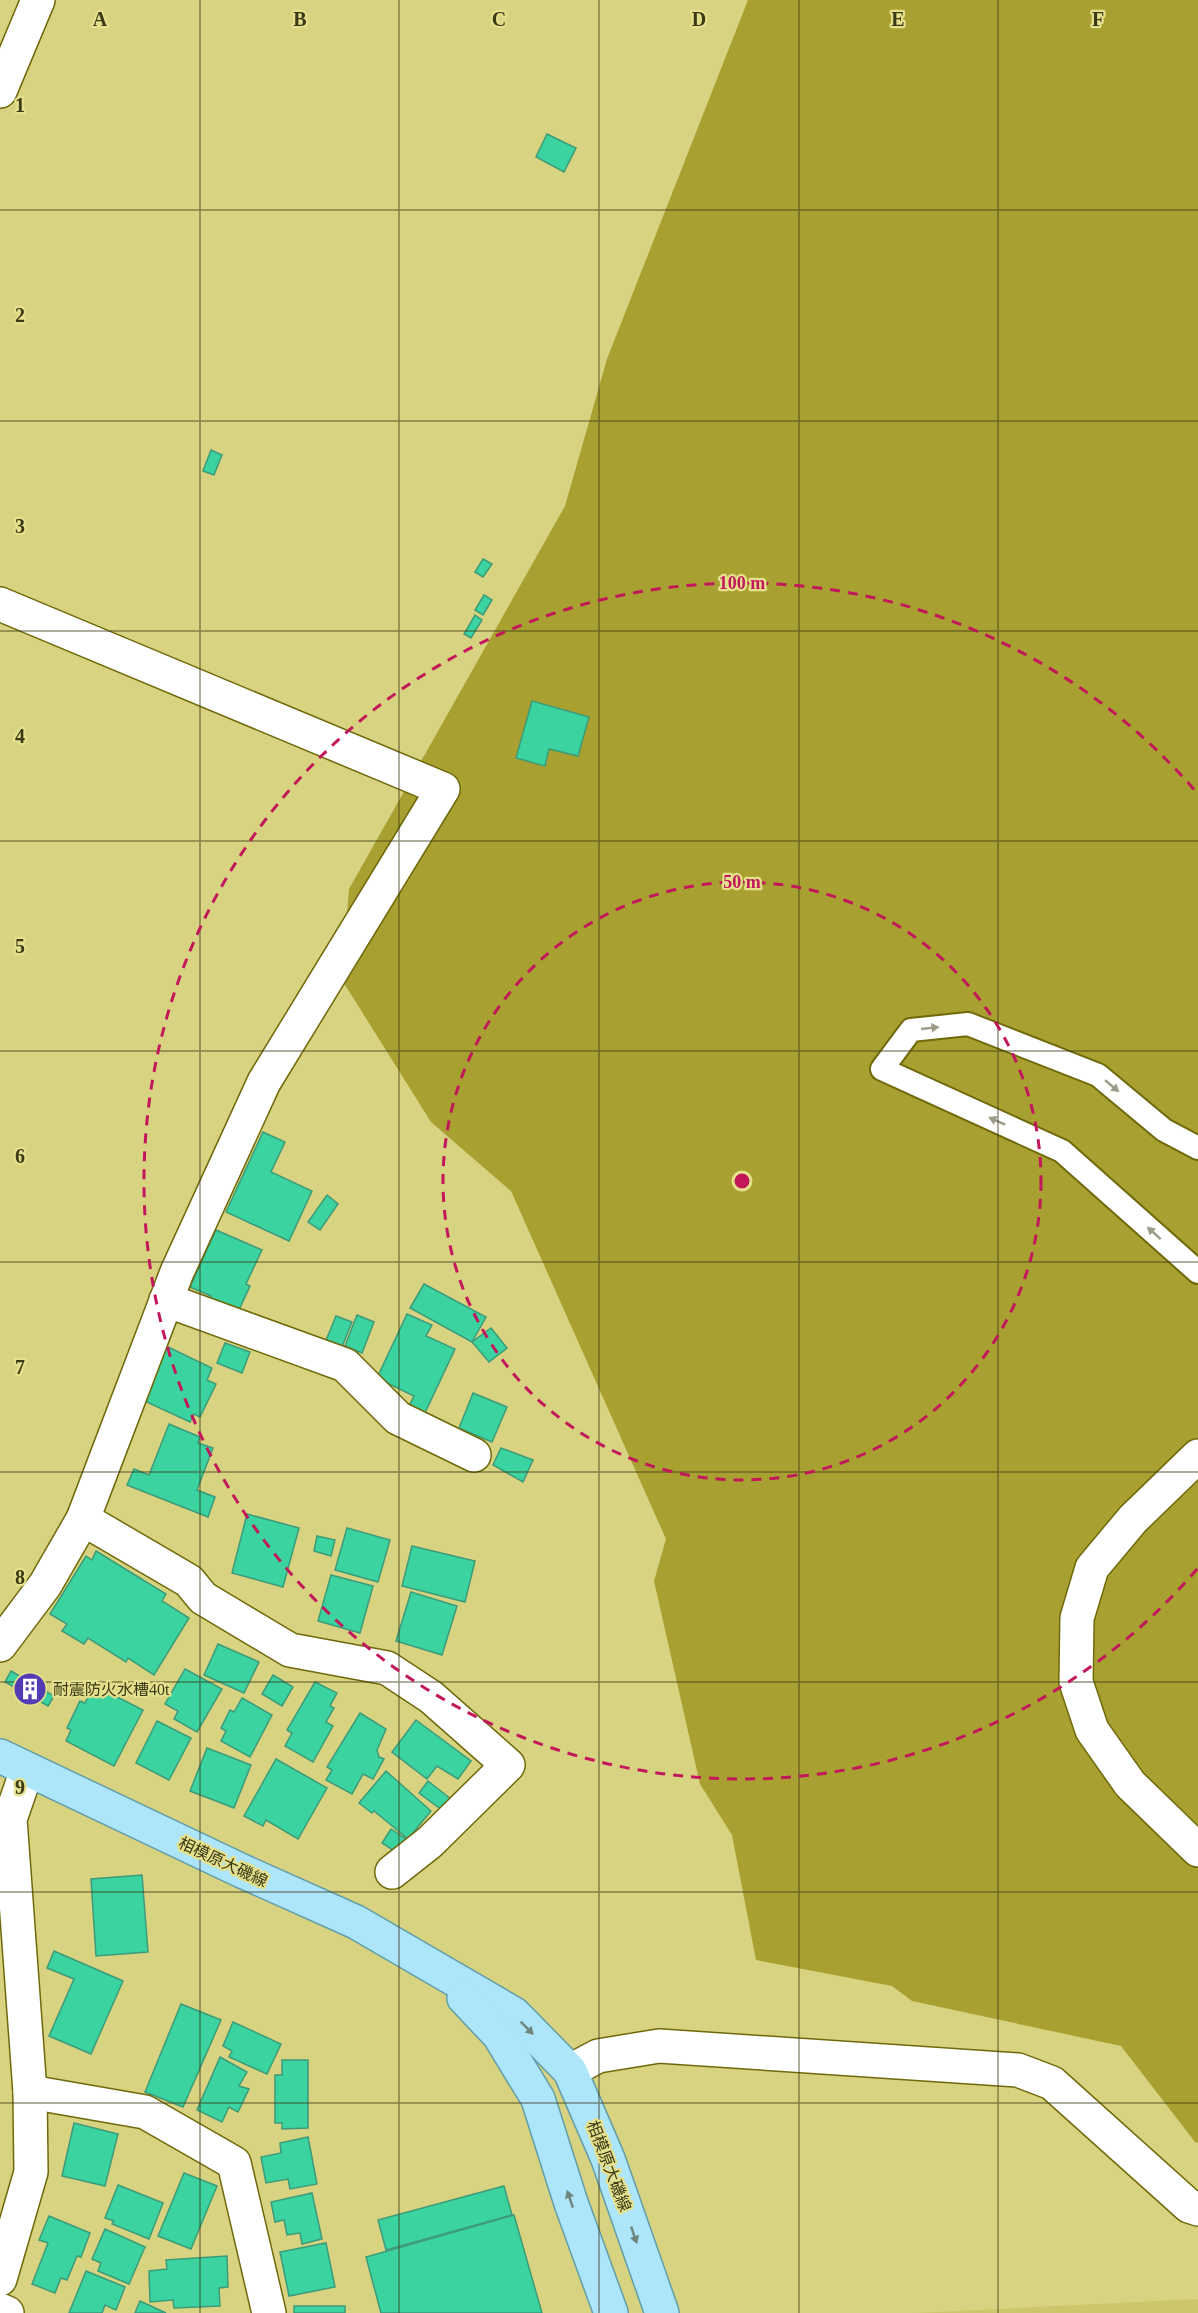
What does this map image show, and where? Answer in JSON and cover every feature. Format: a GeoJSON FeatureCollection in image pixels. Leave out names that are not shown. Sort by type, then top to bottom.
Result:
{"type":"FeatureCollection","features":[{"type":"Feature","properties":{"kind":"main road","name":"相模原大磯線"},"geometry":{"type":"LineString","coordinates":[[14,1763],[356,1922],[514,2014],[570,2071],[608,2159],[662,2313]]}},
{"type":"Feature","properties":{"kind":"main road","name":"相模原大磯線"},"geometry":{"type":"LineString","coordinates":[[442,1974],[499,2035],[538,2099],[571,2203],[611,2313]]}},
{"type":"Feature","properties":{"kind":"street"},"geometry":{"type":"LineString","coordinates":[[0,91],[38,0]]}},
{"type":"Feature","properties":{"kind":"street"},"geometry":{"type":"LineString","coordinates":[[0,604],[443,789],[264,1082],[166,1300],[83,1519],[45,1585],[0,1645]]}},
{"type":"Feature","properties":{"kind":"street"},"geometry":{"type":"LineString","coordinates":[[166,1300],[345,1365],[398,1418],[457,1452]]}},
{"type":"Feature","properties":{"kind":"street"},"geometry":{"type":"LineString","coordinates":[[1198,1456],[1133,1519],[1092,1568],[1077,1618],[1076,1683],[1092,1730],[1130,1784],[1198,1850]]}},
{"type":"Feature","properties":{"kind":"street"},"geometry":{"type":"LineString","coordinates":[[83,1519],[189,1581],[203,1598],[290,1650],[387,1668],[431,1697],[508,1765],[430,1842],[392,1872]]}},
{"type":"Feature","properties":{"kind":"street"},"geometry":{"type":"LineString","coordinates":[[0,2279],[31,2172],[30,2092],[10,1818],[14,1763]]}},
{"type":"Feature","properties":{"kind":"street"},"geometry":{"type":"LineString","coordinates":[[570,2071],[598,2056],[659,2046],[1018,2070],[1052,2083],[1189,2206],[1198,2209]]}},
{"type":"Feature","properties":{"kind":"street"},"geometry":{"type":"LineString","coordinates":[[30,2092],[145,2112],[234,2163],[269,2313]]}},
{"type":"Feature","properties":{"kind":"street"},"geometry":{"type":"LineString","coordinates":[[0,2310],[7,2313]]}},
{"type":"Feature","properties":{"kind":"lane"},"geometry":{"type":"LineString","coordinates":[[1198,1148],[1164,1130],[1098,1075],[968,1024],[911,1030],[882,1069],[1062,1151],[1198,1272]]}},
{"type":"Feature","properties":{"kind":"shaded area"},"geometry":{"type":"Polygon","coordinates":[[[748,0],[1198,0],[1198,2143],[1121,2046],[912,2001],[892,1986],[756,1960],[732,1835],[700,1784],[654,1581],[666,1539],[511,1191],[431,1122],[342,980],[349,889],[565,506],[607,359],[748,0]]]}},
{"type":"Feature","properties":{"kind":"shaded area"},"geometry":{"type":"Polygon","coordinates":[[[1198,2299],[1198,2313],[917,2313],[1198,2299]]]}},
{"type":"Feature","properties":{"kind":"building"},"geometry":{"type":"Polygon","coordinates":[[[547,134],[576,148],[564,172],[536,157],[547,134]]]}},
{"type":"Feature","properties":{"kind":"building"},"geometry":{"type":"Polygon","coordinates":[[[211,450],[222,455],[214,475],[203,471],[211,450]]]}},
{"type":"Feature","properties":{"kind":"building"},"geometry":{"type":"Polygon","coordinates":[[[483,559],[492,564],[483,577],[475,572],[483,559]]]}},
{"type":"Feature","properties":{"kind":"building"},"geometry":{"type":"Polygon","coordinates":[[[484,595],[492,600],[483,615],[475,610],[484,595]]]}},
{"type":"Feature","properties":{"kind":"building"},"geometry":{"type":"Polygon","coordinates":[[[475,615],[482,620],[471,638],[464,634],[475,615]]]}},
{"type":"Feature","properties":{"kind":"building"},"geometry":{"type":"Polygon","coordinates":[[[532,701],[589,717],[578,756],[549,749],[545,766],[516,758],[532,701]]]}},
{"type":"Feature","properties":{"kind":"building"},"geometry":{"type":"Polygon","coordinates":[[[263,1132],[285,1142],[271,1172],[312,1191],[289,1241],[226,1212],[263,1132]]]}},
{"type":"Feature","properties":{"kind":"building"},"geometry":{"type":"Polygon","coordinates":[[[327,1195],[338,1204],[320,1230],[308,1222],[327,1195]]]}},
{"type":"Feature","properties":{"kind":"building"},"geometry":{"type":"Polygon","coordinates":[[[216,1230],[262,1250],[246,1284],[250,1286],[238,1312],[209,1300],[211,1296],[190,1287],[216,1230]]]}},
{"type":"Feature","properties":{"kind":"building"},"geometry":{"type":"Polygon","coordinates":[[[424,1284],[486,1317],[472,1342],[410,1308],[424,1284]]]}},
{"type":"Feature","properties":{"kind":"building"},"geometry":{"type":"Polygon","coordinates":[[[407,1314],[432,1325],[426,1336],[455,1349],[424,1415],[408,1408],[414,1396],[377,1378],[407,1314]]]}},
{"type":"Feature","properties":{"kind":"building"},"geometry":{"type":"Polygon","coordinates":[[[357,1315],[374,1322],[362,1353],[345,1346],[357,1315]]]}},
{"type":"Feature","properties":{"kind":"building"},"geometry":{"type":"Polygon","coordinates":[[[336,1316],[352,1322],[340,1352],[324,1345],[336,1316]]]}},
{"type":"Feature","properties":{"kind":"building"},"geometry":{"type":"Polygon","coordinates":[[[491,1328],[507,1348],[489,1362],[472,1342],[491,1328]]]}},
{"type":"Feature","properties":{"kind":"building"},"geometry":{"type":"Polygon","coordinates":[[[225,1343],[250,1352],[242,1373],[217,1363],[225,1343]]]}},
{"type":"Feature","properties":{"kind":"building"},"geometry":{"type":"Polygon","coordinates":[[[166,1346],[212,1368],[207,1380],[216,1384],[200,1417],[194,1414],[190,1422],[140,1399],[166,1346]]]}},
{"type":"Feature","properties":{"kind":"building"},"geometry":{"type":"Polygon","coordinates":[[[473,1393],[507,1407],[492,1442],[459,1428],[473,1393]]]}},
{"type":"Feature","properties":{"kind":"building"},"geometry":{"type":"Polygon","coordinates":[[[169,1424],[200,1437],[198,1443],[213,1448],[197,1490],[215,1497],[208,1517],[127,1485],[134,1469],[149,1475],[169,1424]]]}},
{"type":"Feature","properties":{"kind":"building"},"geometry":{"type":"Polygon","coordinates":[[[501,1448],[533,1460],[523,1482],[493,1465],[501,1448]]]}},
{"type":"Feature","properties":{"kind":"building"},"geometry":{"type":"Polygon","coordinates":[[[247,1514],[299,1528],[283,1587],[232,1573],[247,1514]]]}},
{"type":"Feature","properties":{"kind":"building"},"geometry":{"type":"Polygon","coordinates":[[[347,1528],[390,1540],[378,1582],[335,1570],[347,1528]]]}},
{"type":"Feature","properties":{"kind":"building"},"geometry":{"type":"Polygon","coordinates":[[[317,1536],[335,1540],[331,1556],[314,1551],[317,1536]]]}},
{"type":"Feature","properties":{"kind":"building"},"geometry":{"type":"Polygon","coordinates":[[[412,1546],[475,1561],[465,1602],[402,1586],[412,1546]]]}},
{"type":"Feature","properties":{"kind":"building"},"geometry":{"type":"Polygon","coordinates":[[[96,1551],[166,1594],[162,1601],[189,1618],[154,1675],[128,1658],[126,1662],[88,1638],[84,1644],[62,1631],[67,1624],[50,1614],[86,1556],[92,1560],[96,1551]]]}},
{"type":"Feature","properties":{"kind":"building"},"geometry":{"type":"Polygon","coordinates":[[[331,1575],[373,1586],[360,1633],[318,1621],[331,1575]]]}},
{"type":"Feature","properties":{"kind":"building"},"geometry":{"type":"Polygon","coordinates":[[[411,1592],[457,1606],[442,1655],[396,1641],[411,1592]]]}},
{"type":"Feature","properties":{"kind":"building"},"geometry":{"type":"Polygon","coordinates":[[[218,1644],[259,1662],[244,1693],[204,1675],[218,1644]]]}},
{"type":"Feature","properties":{"kind":"building"},"geometry":{"type":"Polygon","coordinates":[[[185,1669],[222,1689],[197,1732],[174,1719],[178,1711],[165,1704],[185,1669]]]}},
{"type":"Feature","properties":{"kind":"building","name":"耐震防火水槽40t"},"geometry":{"type":"Polygon","coordinates":[[[11,1671],[54,1696],[48,1706],[5,1682],[11,1671]]]}},
{"type":"Feature","properties":{"kind":"building"},"geometry":{"type":"Polygon","coordinates":[[[273,1675],[293,1687],[282,1706],[262,1694],[273,1675]]]}},
{"type":"Feature","properties":{"kind":"building"},"geometry":{"type":"Polygon","coordinates":[[[315,1682],[337,1693],[330,1706],[334,1708],[326,1722],[333,1726],[313,1762],[285,1746],[292,1733],[287,1730],[315,1682]]]}},
{"type":"Feature","properties":{"kind":"building"},"geometry":{"type":"Polygon","coordinates":[[[94,1685],[143,1710],[114,1766],[66,1741],[71,1730],[67,1728],[80,1701],[85,1703],[94,1685]]]}},
{"type":"Feature","properties":{"kind":"building"},"geometry":{"type":"Polygon","coordinates":[[[242,1698],[272,1715],[250,1757],[221,1741],[226,1731],[221,1728],[230,1710],[234,1712],[242,1698]]]}},
{"type":"Feature","properties":{"kind":"building"},"geometry":{"type":"Polygon","coordinates":[[[360,1713],[386,1729],[377,1750],[379,1757],[384,1759],[373,1779],[363,1774],[352,1794],[326,1780],[332,1770],[327,1767],[360,1713]]]}},
{"type":"Feature","properties":{"kind":"building"},"geometry":{"type":"Polygon","coordinates":[[[416,1720],[471,1761],[458,1779],[437,1766],[427,1779],[392,1752],[416,1720]]]}},
{"type":"Feature","properties":{"kind":"building"},"geometry":{"type":"Polygon","coordinates":[[[157,1721],[191,1738],[169,1780],[136,1763],[157,1721]]]}},
{"type":"Feature","properties":{"kind":"building"},"geometry":{"type":"Polygon","coordinates":[[[207,1748],[251,1765],[234,1808],[190,1791],[207,1748]]]}},
{"type":"Feature","properties":{"kind":"building"},"geometry":{"type":"Polygon","coordinates":[[[276,1759],[327,1788],[298,1839],[266,1820],[263,1826],[244,1816],[276,1759]]]}},
{"type":"Feature","properties":{"kind":"building"},"geometry":{"type":"Polygon","coordinates":[[[386,1771],[431,1811],[408,1839],[374,1811],[372,1813],[359,1803],[386,1771]]]}},
{"type":"Feature","properties":{"kind":"building"},"geometry":{"type":"Polygon","coordinates":[[[428,1781],[451,1799],[442,1810],[419,1793],[428,1781]]]}},
{"type":"Feature","properties":{"kind":"building"},"geometry":{"type":"Polygon","coordinates":[[[391,1829],[406,1839],[396,1852],[382,1843],[391,1829]]]}},
{"type":"Feature","properties":{"kind":"building"},"geometry":{"type":"Polygon","coordinates":[[[142,1875],[148,1952],[96,1956],[91,1879],[142,1875]]]}},
{"type":"Feature","properties":{"kind":"building"},"geometry":{"type":"Polygon","coordinates":[[[54,1951],[123,1981],[91,2054],[49,2036],[74,1979],[47,1968],[54,1951]]]}},
{"type":"Feature","properties":{"kind":"building"},"geometry":{"type":"Polygon","coordinates":[[[181,2004],[221,2020],[183,2107],[145,2092],[181,2004]]]}},
{"type":"Feature","properties":{"kind":"building"},"geometry":{"type":"Polygon","coordinates":[[[233,2022],[281,2044],[267,2074],[229,2057],[232,2051],[223,2046],[233,2022]]]}},
{"type":"Feature","properties":{"kind":"building"},"geometry":{"type":"Polygon","coordinates":[[[220,2057],[247,2072],[239,2086],[249,2089],[238,2112],[229,2107],[222,2122],[197,2110],[220,2057]]]}},
{"type":"Feature","properties":{"kind":"building"},"geometry":{"type":"Polygon","coordinates":[[[282,2060],[308,2060],[308,2128],[282,2129],[282,2123],[275,2123],[275,2075],[282,2075],[282,2060]]]}},
{"type":"Feature","properties":{"kind":"building"},"geometry":{"type":"Polygon","coordinates":[[[74,2123],[118,2134],[105,2186],[62,2176],[74,2123]]]}},
{"type":"Feature","properties":{"kind":"building"},"geometry":{"type":"Polygon","coordinates":[[[308,2137],[317,2184],[290,2189],[288,2179],[266,2183],[261,2157],[281,2153],[280,2143],[308,2137]]]}},
{"type":"Feature","properties":{"kind":"building"},"geometry":{"type":"Polygon","coordinates":[[[184,2173],[217,2186],[191,2249],[158,2236],[184,2173]]]}},
{"type":"Feature","properties":{"kind":"building"},"geometry":{"type":"Polygon","coordinates":[[[118,2185],[163,2203],[149,2239],[112,2224],[114,2221],[105,2218],[118,2185]]]}},
{"type":"Feature","properties":{"kind":"building"},"geometry":{"type":"Polygon","coordinates":[[[504,2186],[512,2215],[386,2250],[378,2220],[504,2186]]]}},
{"type":"Feature","properties":{"kind":"building"},"geometry":{"type":"Polygon","coordinates":[[[312,2193],[322,2239],[302,2244],[300,2233],[287,2235],[284,2220],[275,2222],[271,2202],[312,2193]]]}},
{"type":"Feature","properties":{"kind":"building"},"geometry":{"type":"Polygon","coordinates":[[[514,2215],[542,2313],[381,2313],[366,2257],[514,2215]]]}},
{"type":"Feature","properties":{"kind":"building"},"geometry":{"type":"Polygon","coordinates":[[[49,2216],[90,2233],[81,2257],[77,2256],[67,2280],[61,2278],[55,2293],[32,2284],[48,2243],[39,2240],[49,2216]]]}},
{"type":"Feature","properties":{"kind":"building"},"geometry":{"type":"Polygon","coordinates":[[[105,2229],[145,2247],[129,2284],[98,2271],[101,2263],[92,2259],[105,2229]]]}},
{"type":"Feature","properties":{"kind":"building"},"geometry":{"type":"Polygon","coordinates":[[[326,2243],[335,2287],[289,2296],[280,2252],[326,2243]]]}},
{"type":"Feature","properties":{"kind":"building"},"geometry":{"type":"Polygon","coordinates":[[[227,2256],[228,2287],[219,2288],[220,2306],[174,2308],[173,2300],[150,2302],[149,2271],[167,2269],[166,2260],[227,2256]]]}},
{"type":"Feature","properties":{"kind":"building"},"geometry":{"type":"Polygon","coordinates":[[[86,2271],[125,2287],[116,2310],[105,2305],[102,2313],[69,2313],[86,2271]]]}},
{"type":"Feature","properties":{"kind":"building"},"geometry":{"type":"Polygon","coordinates":[[[140,2301],[166,2313],[135,2313],[140,2301]]]}},
{"type":"Feature","properties":{"kind":"building"},"geometry":{"type":"Polygon","coordinates":[[[294,2306],[345,2306],[345,2313],[294,2313],[294,2306]]]}},
{"type":"Feature","properties":{"kind":"place","name":"耐震防火水槽40t"},"geometry":{"type":"Point","coordinates":[30,1689]}}]}
